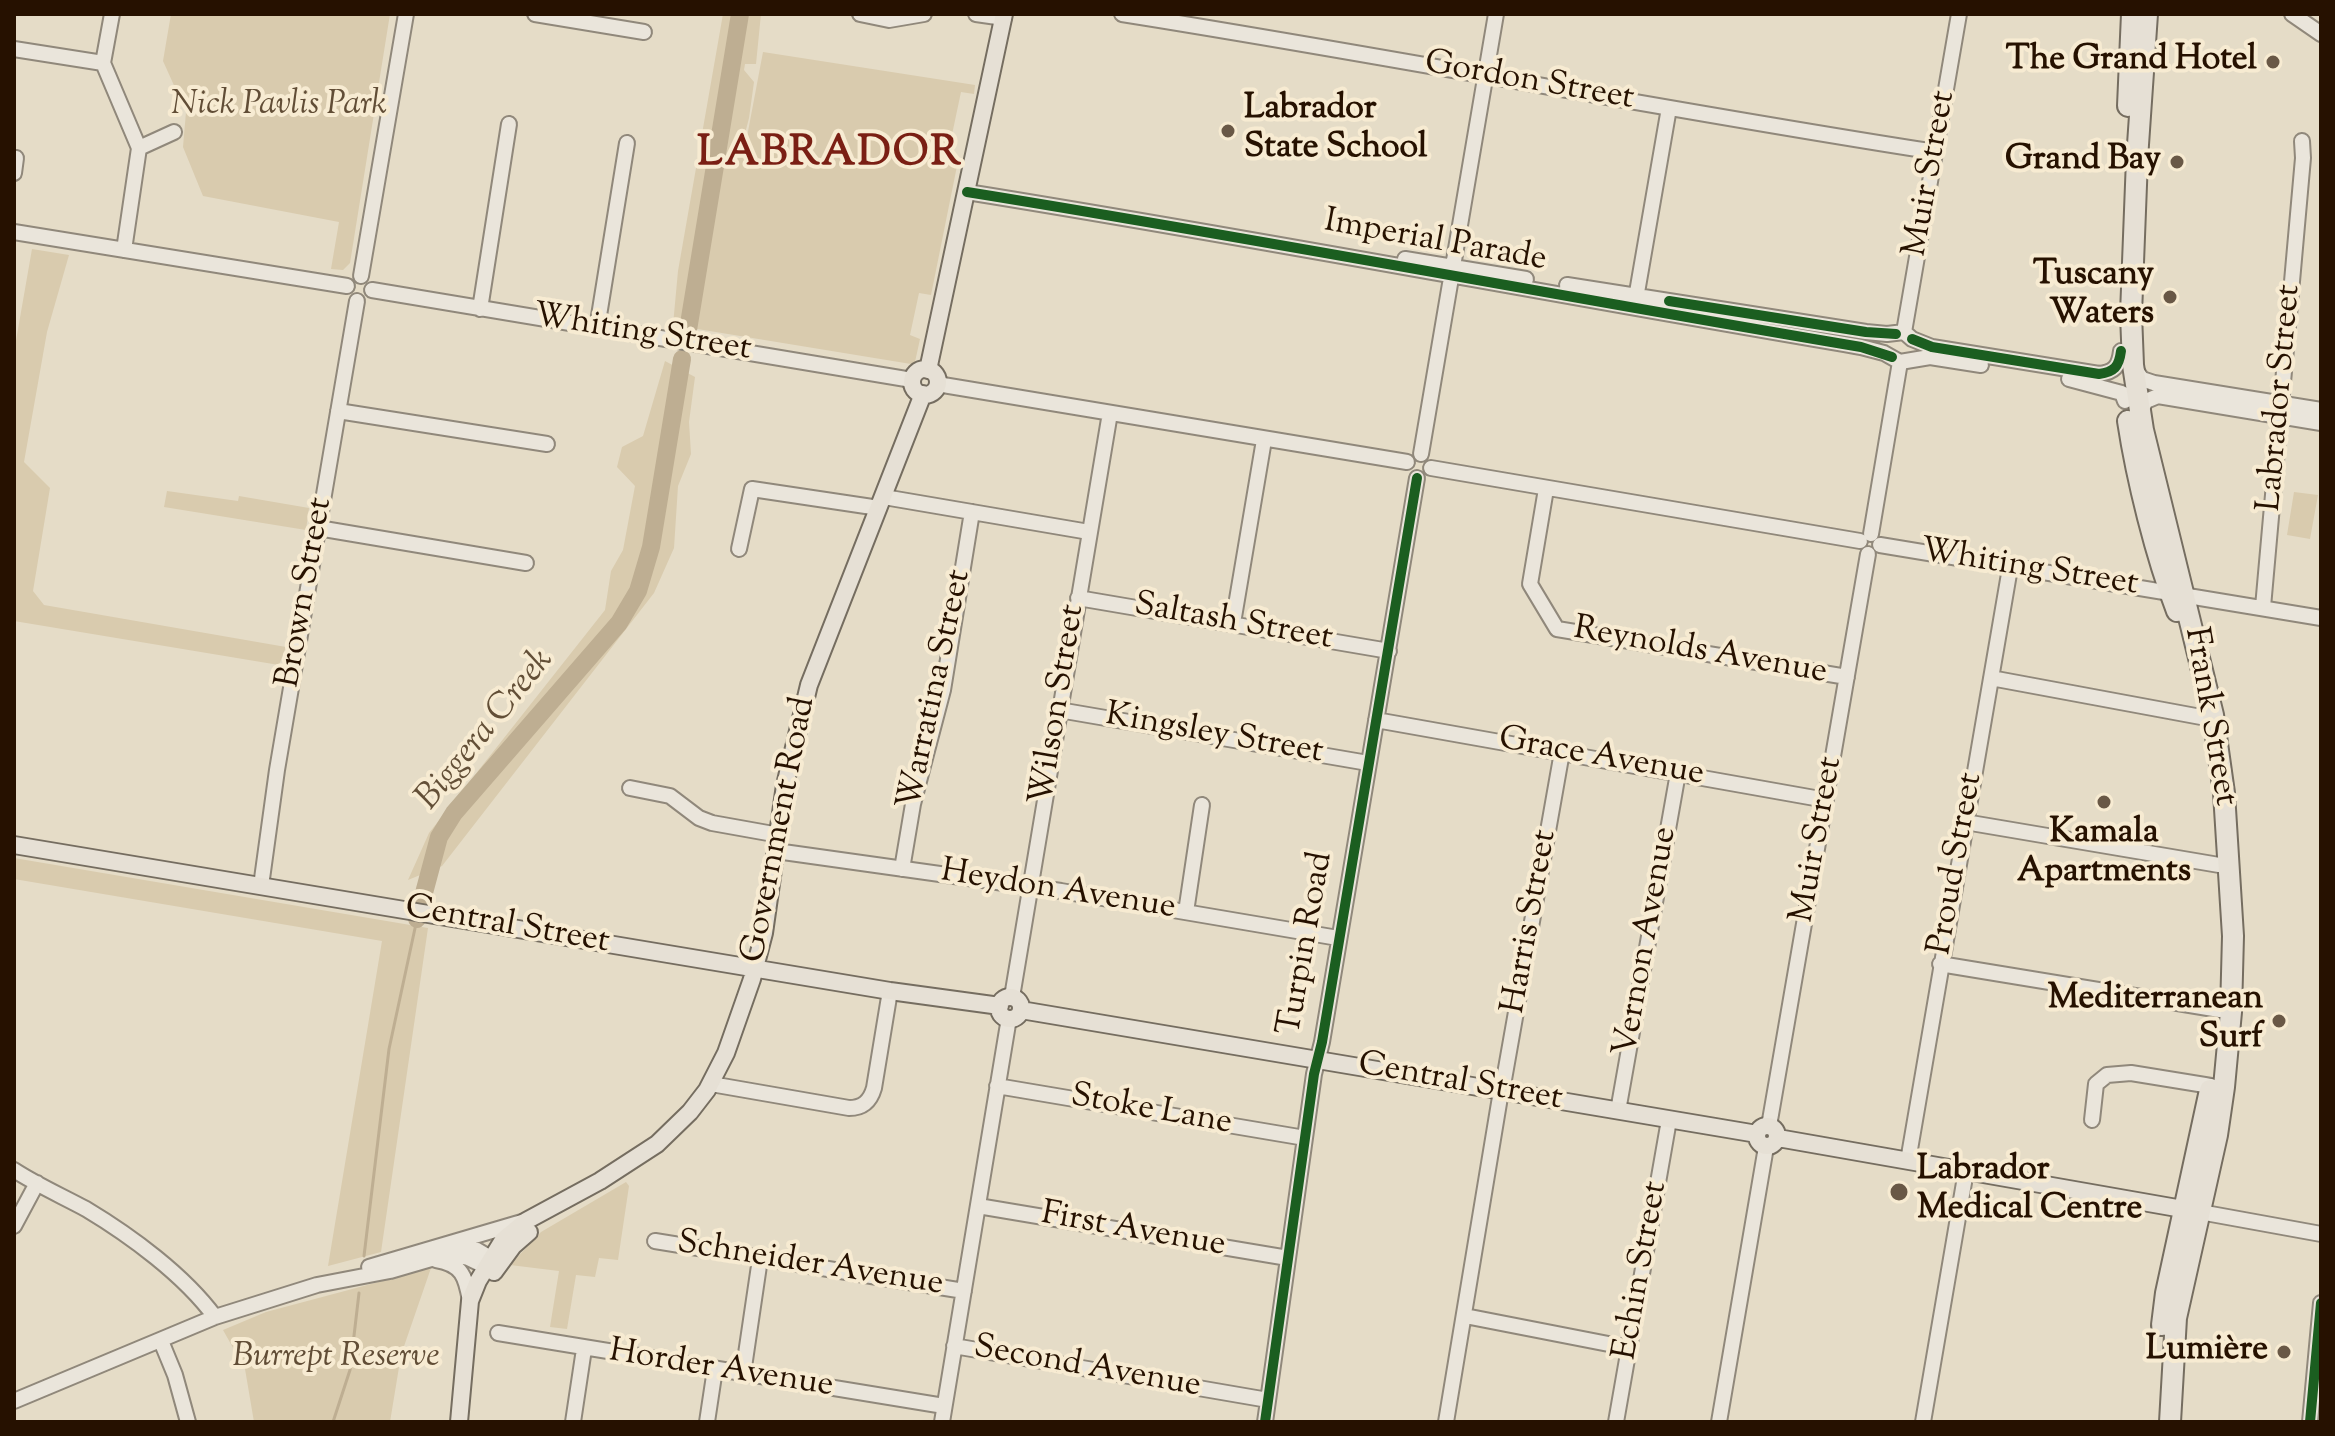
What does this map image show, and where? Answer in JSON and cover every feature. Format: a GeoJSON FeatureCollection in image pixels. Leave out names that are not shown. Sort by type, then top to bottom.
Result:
{"type":"FeatureCollection","features":[{"type":"Feature","properties":{"kind":"highway","name":"Frank Street"},"geometry":{"type":"LineString","coordinates":[[2132,14],[2121,289],[2134,456],[2213,715],[2225,808],[2233,936],[2231,1012],[2224,1087],[2163,1312],[2159,1422]]}},
{"type":"Feature","properties":{"kind":"highway","name":"Frank Street"},"geometry":{"type":"LineString","coordinates":[[2127,358],[2147,14]]}},
{"type":"Feature","properties":{"kind":"highway","name":"Frank Street"},"geometry":{"type":"LineString","coordinates":[[2170,1422],[2174,1331],[2220,1010],[2222,935],[2219,865],[2201,717],[2177,610],[2177,594]]}},
{"type":"Feature","properties":{"kind":"main road"},"geometry":{"type":"LineString","coordinates":[[933,377],[920,370],[912,380],[915,391],[923,394],[932,392],[967,192],[1004,16]]}},
{"type":"Feature","properties":{"kind":"main road","name":"Government Road"},"geometry":{"type":"LineString","coordinates":[[493,1265],[503,1240],[526,1221],[560,1205],[657,1144],[690,1112],[711,1084],[726,1053],[764,933],[785,785],[809,685],[923,394]]}},
{"type":"Feature","properties":{"kind":"main road","name":"Central Street"},"geometry":{"type":"LineString","coordinates":[[14,845],[890,991],[1010,1008],[2192,1210]]}},
{"type":"Feature","properties":{"kind":"main road","name":"Government Road"},"geometry":{"type":"LineString","coordinates":[[493,1265],[560,1205]]}},
{"type":"Feature","properties":{"kind":"main road"},"geometry":{"type":"LineString","coordinates":[[459,1422],[470,1301],[493,1265]]}},
{"type":"Feature","properties":{"kind":"main road"},"geometry":{"type":"LineString","coordinates":[[470,1325],[493,1265]]}},
{"type":"Feature","properties":{"kind":"street"},"geometry":{"type":"LineString","coordinates":[[112,14],[103,63],[139,148],[124,250]]}},
{"type":"Feature","properties":{"kind":"street"},"geometry":{"type":"LineString","coordinates":[[361,276],[406,14]]}},
{"type":"Feature","properties":{"kind":"street"},"geometry":{"type":"LineString","coordinates":[[535,14],[644,32]]}},
{"type":"Feature","properties":{"kind":"street"},"geometry":{"type":"LineString","coordinates":[[860,14],[889,20],[924,14]]}},
{"type":"Feature","properties":{"kind":"street"},"geometry":{"type":"LineString","coordinates":[[976,14],[1004,16]]}},
{"type":"Feature","properties":{"kind":"street","name":"Gordon Street"},"geometry":{"type":"LineString","coordinates":[[1122,14],[1936,152]]}},
{"type":"Feature","properties":{"kind":"street"},"geometry":{"type":"LineString","coordinates":[[1421,454],[1496,14]]}},
{"type":"Feature","properties":{"kind":"street","name":"Muir Street"},"geometry":{"type":"LineString","coordinates":[[1904,335],[1959,14]]}},
{"type":"Feature","properties":{"kind":"street"},"geometry":{"type":"LineString","coordinates":[[2292,14],[2321,34]]}},
{"type":"Feature","properties":{"kind":"street"},"geometry":{"type":"LineString","coordinates":[[14,49],[103,63]]}},
{"type":"Feature","properties":{"kind":"street"},"geometry":{"type":"LineString","coordinates":[[1636,302],[1669,108]]}},
{"type":"Feature","properties":{"kind":"street"},"geometry":{"type":"LineString","coordinates":[[480,309],[509,124]]}},
{"type":"Feature","properties":{"kind":"street"},"geometry":{"type":"LineString","coordinates":[[139,148],[174,132]]}},
{"type":"Feature","properties":{"kind":"street","name":"Labrador Street"},"geometry":{"type":"LineString","coordinates":[[2263,607],[2302,170],[2302,141]]}},
{"type":"Feature","properties":{"kind":"street"},"geometry":{"type":"LineString","coordinates":[[597,328],[627,143]]}},
{"type":"Feature","properties":{"kind":"street","name":"Imperial Parade"},"geometry":{"type":"LineString","coordinates":[[967,192],[1451,271],[1573,295],[1716,315],[1904,335],[1932,347],[2083,381],[2122,393],[2132,407]]}},
{"type":"Feature","properties":{"kind":"street"},"geometry":{"type":"LineString","coordinates":[[14,232],[347,286]]}},
{"type":"Feature","properties":{"kind":"street"},"geometry":{"type":"LineString","coordinates":[[361,276],[370,281],[372,290],[369,297],[357,301],[349,296],[347,286],[354,277],[361,276]]}},
{"type":"Feature","properties":{"kind":"street","name":"Whiting Street"},"geometry":{"type":"LineString","coordinates":[[372,290],[912,380]]}},
{"type":"Feature","properties":{"kind":"street","name":"Brown Street"},"geometry":{"type":"LineString","coordinates":[[261,886],[277,770],[357,301]]}},
{"type":"Feature","properties":{"kind":"street","name":"Imperial Parade"},"geometry":{"type":"LineString","coordinates":[[1716,315],[1861,347],[1900,359],[1930,357],[2099,374],[2116,368],[2127,358]]}},
{"type":"Feature","properties":{"kind":"street"},"geometry":{"type":"LineString","coordinates":[[1900,359],[1904,335]]}},
{"type":"Feature","properties":{"kind":"street"},"geometry":{"type":"LineString","coordinates":[[1900,359],[1892,341],[1904,335]]}},
{"type":"Feature","properties":{"kind":"street"},"geometry":{"type":"LineString","coordinates":[[2127,358],[2142,379],[2281,410],[2321,423]]}},
{"type":"Feature","properties":{"kind":"street","name":"Muir Street"},"geometry":{"type":"LineString","coordinates":[[1719,1422],[1900,359]]}},
{"type":"Feature","properties":{"kind":"street"},"geometry":{"type":"LineString","coordinates":[[933,377],[1110,413],[1407,462]]}},
{"type":"Feature","properties":{"kind":"street"},"geometry":{"type":"LineString","coordinates":[[2132,407],[2158,396],[2281,410],[2321,410]]}},
{"type":"Feature","properties":{"kind":"street"},"geometry":{"type":"LineString","coordinates":[[338,411],[547,444]]}},
{"type":"Feature","properties":{"kind":"street","name":"Wilson Street"},"geometry":{"type":"LineString","coordinates":[[942,1422],[1110,413]]}},
{"type":"Feature","properties":{"kind":"street"},"geometry":{"type":"LineString","coordinates":[[1233,623],[1264,440]]}},
{"type":"Feature","properties":{"kind":"street"},"geometry":{"type":"LineString","coordinates":[[1421,454],[1430,461],[1431,468],[1426,476],[1417,478],[1408,472],[1407,462],[1413,455],[1421,454]]}},
{"type":"Feature","properties":{"kind":"street","name":"Whiting Street"},"geometry":{"type":"LineString","coordinates":[[1431,468],[2321,618]]}},
{"type":"Feature","properties":{"kind":"street","name":"Turpin Road"},"geometry":{"type":"LineString","coordinates":[[1265,1422],[1316,1060],[1417,478]]}},
{"type":"Feature","properties":{"kind":"street"},"geometry":{"type":"LineString","coordinates":[[739,549],[752,489],[972,512],[1089,532]]}},
{"type":"Feature","properties":{"kind":"street","name":"Reynolds Avenue"},"geometry":{"type":"LineString","coordinates":[[1546,489],[1530,584],[1557,629],[1847,677]]}},
{"type":"Feature","properties":{"kind":"street","name":"Warratina Street"},"geometry":{"type":"LineString","coordinates":[[902,869],[913,804],[943,690],[972,512]]}},
{"type":"Feature","properties":{"kind":"street"},"geometry":{"type":"LineString","coordinates":[[318,528],[526,563]]}},
{"type":"Feature","properties":{"kind":"street","name":"Proud Street"},"geometry":{"type":"LineString","coordinates":[[1908,1161],[2010,568]]}},
{"type":"Feature","properties":{"kind":"street","name":"Saltash Street"},"geometry":{"type":"LineString","coordinates":[[1078,598],[1389,651]]}},
{"type":"Feature","properties":{"kind":"street"},"geometry":{"type":"LineString","coordinates":[[1991,678],[2201,717]]}},
{"type":"Feature","properties":{"kind":"street","name":"Kingsley Street"},"geometry":{"type":"LineString","coordinates":[[1059,710],[1368,763]]}},
{"type":"Feature","properties":{"kind":"street","name":"Grace Avenue"},"geometry":{"type":"LineString","coordinates":[[1376,720],[1826,800]]}},
{"type":"Feature","properties":{"kind":"street","name":"Harris Street"},"geometry":{"type":"LineString","coordinates":[[1446,1422],[1562,752]]}},
{"type":"Feature","properties":{"kind":"street","name":"Vernon Avenue"},"geometry":{"type":"LineString","coordinates":[[1618,1111],[1678,773]]}},
{"type":"Feature","properties":{"kind":"street","name":"Heydon Avenue"},"geometry":{"type":"LineString","coordinates":[[630,788],[670,796],[699,818],[778,843],[902,869],[1338,938]]}},
{"type":"Feature","properties":{"kind":"street"},"geometry":{"type":"LineString","coordinates":[[1186,912],[1202,805]]}},
{"type":"Feature","properties":{"kind":"street"},"geometry":{"type":"LineString","coordinates":[[1965,822],[2219,865]]}},
{"type":"Feature","properties":{"kind":"street"},"geometry":{"type":"LineString","coordinates":[[1940,964],[2220,1010]]}},
{"type":"Feature","properties":{"kind":"street"},"geometry":{"type":"LineString","coordinates":[[711,1084],[849,1108],[863,1105],[870,1099],[874,1088],[890,991]]}},
{"type":"Feature","properties":{"kind":"street"},"geometry":{"type":"LineString","coordinates":[[2092,1120],[2096,1084],[2107,1075],[2131,1073],[2211,1086]]}},
{"type":"Feature","properties":{"kind":"street","name":"Stoke Lane"},"geometry":{"type":"LineString","coordinates":[[997,1086],[1305,1138]]}},
{"type":"Feature","properties":{"kind":"street","name":"Echin Street"},"geometry":{"type":"LineString","coordinates":[[1616,1422],[1669,1120]]}},
{"type":"Feature","properties":{"kind":"street"},"geometry":{"type":"LineString","coordinates":[[14,1170],[87,1210],[119,1232],[201,1297],[215,1317]]}},
{"type":"Feature","properties":{"kind":"street"},"geometry":{"type":"LineString","coordinates":[[1923,1422],[1966,1171]]}},
{"type":"Feature","properties":{"kind":"street"},"geometry":{"type":"LineString","coordinates":[[14,1226],[37,1183]]}},
{"type":"Feature","properties":{"kind":"street","name":"First Avenue"},"geometry":{"type":"LineString","coordinates":[[978,1206],[1288,1258]]}},
{"type":"Feature","properties":{"kind":"street","name":"Central Street"},"geometry":{"type":"LineString","coordinates":[[2192,1210],[2321,1234]]}},
{"type":"Feature","properties":{"kind":"street","name":"Government Road"},"geometry":{"type":"LineString","coordinates":[[14,1401],[215,1317],[347,1273],[424,1256],[526,1221]]}},
{"type":"Feature","properties":{"kind":"street","name":"Schneider Avenue"},"geometry":{"type":"LineString","coordinates":[[655,1241],[964,1291]]}},
{"type":"Feature","properties":{"kind":"street","name":"Government Road"},"geometry":{"type":"LineString","coordinates":[[424,1256],[455,1255],[493,1265]]}},
{"type":"Feature","properties":{"kind":"street"},"geometry":{"type":"LineString","coordinates":[[424,1256],[450,1262],[460,1271],[467,1282],[470,1301]]}},
{"type":"Feature","properties":{"kind":"street"},"geometry":{"type":"LineString","coordinates":[[743,1374],[760,1259]]}},
{"type":"Feature","properties":{"kind":"street"},"geometry":{"type":"LineString","coordinates":[[2310,1422],[2321,1303]]}},
{"type":"Feature","properties":{"kind":"street"},"geometry":{"type":"LineString","coordinates":[[1465,1316],[1629,1348]]}},
{"type":"Feature","properties":{"kind":"street","name":"Horder Avenue"},"geometry":{"type":"LineString","coordinates":[[498,1333],[944,1406]]}},
{"type":"Feature","properties":{"kind":"street"},"geometry":{"type":"LineString","coordinates":[[161,1341],[175,1375],[188,1422]]}},
{"type":"Feature","properties":{"kind":"street","name":"Second Avenue"},"geometry":{"type":"LineString","coordinates":[[954,1346],[1268,1400]]}},
{"type":"Feature","properties":{"kind":"street"},"geometry":{"type":"LineString","coordinates":[[573,1422],[584,1349]]}},
{"type":"Feature","properties":{"kind":"street"},"geometry":{"type":"LineString","coordinates":[[707,1422],[715,1369]]}},
{"type":"Feature","properties":{"kind":"green space","name":"Nick Pavlis Park"},"geometry":{"type":"Polygon","coordinates":[[[171,14],[390,14],[350,263],[343,270],[331,269],[339,222],[203,196],[183,147],[186,112],[163,61],[171,14]]]}},
{"type":"Feature","properties":{"kind":"green space"},"geometry":{"type":"Polygon","coordinates":[[[723,14],[761,14],[756,64],[745,64],[744,70],[754,82],[740,153],[743,158],[763,52],[975,85],[974,94],[961,92],[946,163],[957,166],[931,295],[919,293],[910,335],[920,339],[915,362],[911,364],[673,325],[678,271],[723,14]]]}},
{"type":"Feature","properties":{"kind":"green space"},"geometry":{"type":"Polygon","coordinates":[[[32,249],[69,255],[47,332],[24,462],[50,488],[33,591],[44,605],[286,647],[279,665],[14,621],[14,352],[32,249]]]}},
{"type":"Feature","properties":{"kind":"green space"},"geometry":{"type":"Polygon","coordinates":[[[665,361],[695,377],[689,422],[691,454],[678,486],[674,548],[654,593],[442,866],[408,880],[429,833],[605,610],[611,571],[623,550],[635,486],[617,467],[622,447],[643,436],[665,361]]]}},
{"type":"Feature","properties":{"kind":"green space"},"geometry":{"type":"Polygon","coordinates":[[[167,491],[238,501],[239,496],[309,508],[306,530],[164,507],[167,491]]]}},
{"type":"Feature","properties":{"kind":"green space"},"geometry":{"type":"Polygon","coordinates":[[[2294,492],[2318,495],[2310,539],[2287,535],[2294,492]]]}},
{"type":"Feature","properties":{"kind":"green space"},"geometry":{"type":"Polygon","coordinates":[[[14,858],[428,928],[381,1252],[328,1266],[382,941],[14,879],[14,858]]]}},
{"type":"Feature","properties":{"kind":"green space"},"geometry":{"type":"Polygon","coordinates":[[[626,1182],[629,1186],[618,1260],[599,1258],[595,1277],[576,1275],[567,1329],[550,1327],[559,1271],[510,1265],[541,1232],[626,1182]]]}},
{"type":"Feature","properties":{"kind":"green space","name":"Burrept Reserve"},"geometry":{"type":"Polygon","coordinates":[[[431,1268],[401,1355],[390,1422],[254,1422],[245,1369],[223,1330],[266,1312],[431,1268]]]}},
{"type":"Feature","properties":{"kind":"shaded area"},"geometry":{"type":"Polygon","coordinates":[[[2209,1342],[2226,1349],[2243,1345],[2259,1358],[2204,1358],[2203,1345],[2209,1342]]]}},
{"type":"Feature","properties":{"kind":"waterway","name":"Biggera Creek"},"geometry":{"type":"LineString","coordinates":[[688,330],[740,14]]}},
{"type":"Feature","properties":{"kind":"waterway","name":"Biggera Creek"},"geometry":{"type":"LineString","coordinates":[[417,919],[439,837],[454,813],[619,623],[638,591],[651,547],[682,359]]}},
{"type":"Feature","properties":{"kind":"waterway","name":"Biggera Creek"},"geometry":{"type":"LineString","coordinates":[[364,1256],[389,1049],[417,919]]}},
{"type":"Feature","properties":{"kind":"waterway","name":"Biggera Creek"},"geometry":{"type":"LineString","coordinates":[[333,1422],[350,1370],[359,1293]]}},
{"type":"Feature","properties":{"kind":"cycle path"},"geometry":{"type":"LineString","coordinates":[[967,192],[1861,347],[1892,357]]}},
{"type":"Feature","properties":{"kind":"cycle path"},"geometry":{"type":"LineString","coordinates":[[1669,301],[1896,334]]}},
{"type":"Feature","properties":{"kind":"cycle path"},"geometry":{"type":"LineString","coordinates":[[1912,339],[1932,347],[2099,374],[2115,368],[2121,351]]}},
{"type":"Feature","properties":{"kind":"cycle path"},"geometry":{"type":"LineString","coordinates":[[1265,1422],[1314,1074],[1322,1042],[1417,478]]}},
{"type":"Feature","properties":{"kind":"cycle path"},"geometry":{"type":"LineString","coordinates":[[2310,1422],[2321,1303]]}},
{"type":"Feature","properties":{"kind":"place","name":"The Grand Hotel"},"geometry":{"type":"Point","coordinates":[2273,62]}},
{"type":"Feature","properties":{"kind":"place","name":"Labrador State School"},"geometry":{"type":"Point","coordinates":[1228,131]}},
{"type":"Feature","properties":{"kind":"place","name":"Grand Bay"},"geometry":{"type":"Point","coordinates":[2177,162]}},
{"type":"Feature","properties":{"kind":"place","name":"Tuscany Waters"},"geometry":{"type":"Point","coordinates":[2170,297]}},
{"type":"Feature","properties":{"kind":"place","name":"Kamala Apartments"},"geometry":{"type":"Point","coordinates":[2104,802]}},
{"type":"Feature","properties":{"kind":"place","name":"Mediterranean Surf"},"geometry":{"type":"Point","coordinates":[2279,1021]}},
{"type":"Feature","properties":{"kind":"place","name":"Labrador Medical Centre"},"geometry":{"type":"Point","coordinates":[1899,1192]}},
{"type":"Feature","properties":{"kind":"place","name":"Lumière"},"geometry":{"type":"Point","coordinates":[2284,1352]}},
{"type":"Feature","properties":{"kind":"district","name":"LABRADOR"},"geometry":{"type":"Point","coordinates":[830,157]}}]}
